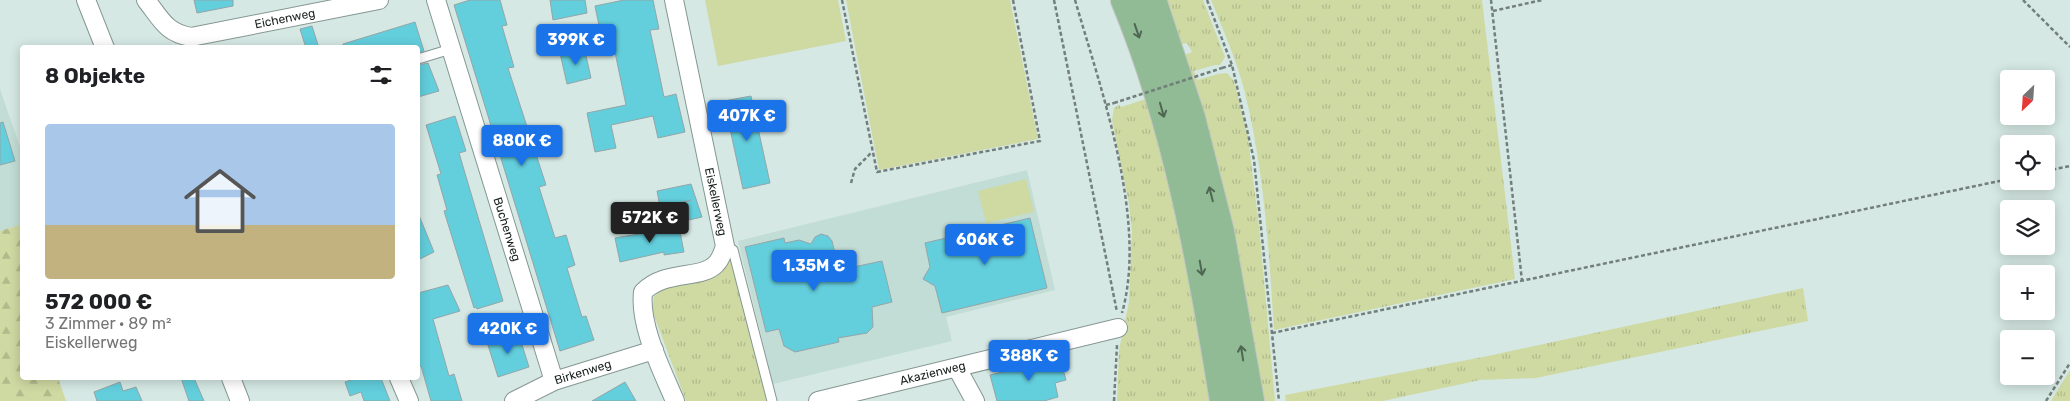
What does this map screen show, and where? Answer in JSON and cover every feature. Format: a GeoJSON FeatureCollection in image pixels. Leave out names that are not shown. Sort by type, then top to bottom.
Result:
{"type":"FeatureCollection","features":[{"type":"Feature","properties":{"kind":"highway"},"geometry":{"type":"LineString","coordinates":[[1125,0],[1162,108],[1179,169],[1196,243],[1224,401]]}},
{"type":"Feature","properties":{"kind":"highway"},"geometry":{"type":"LineString","coordinates":[[1152,0],[1191,118],[1218,223],[1250,401]]}},
{"type":"Feature","properties":{"kind":"street"},"geometry":{"type":"LineString","coordinates":[[86,0],[103,45]]}},
{"type":"Feature","properties":{"kind":"street"},"geometry":{"type":"LineString","coordinates":[[146,0],[171,30],[193,42]]}},
{"type":"Feature","properties":{"kind":"street","name":"Eichenweg"},"geometry":{"type":"LineString","coordinates":[[193,42],[379,0]]}},
{"type":"Feature","properties":{"kind":"street","name":"Buchenweg"},"geometry":{"type":"LineString","coordinates":[[436,0],[554,381]]}},
{"type":"Feature","properties":{"kind":"street","name":"Eiskellerweg"},"geometry":{"type":"LineString","coordinates":[[654,350],[642,305],[643,292],[661,279],[708,270],[716,264],[725,246],[674,0]]}},
{"type":"Feature","properties":{"kind":"street","name":"Akazienweg"},"geometry":{"type":"LineString","coordinates":[[818,401],[864,395],[1118,321]]}},
{"type":"Feature","properties":{"kind":"street"},"geometry":{"type":"LineString","coordinates":[[654,350],[675,401]]}},
{"type":"Feature","properties":{"kind":"street","name":"Birkenweg"},"geometry":{"type":"LineString","coordinates":[[514,401],[554,381],[654,350]]}},
{"type":"Feature","properties":{"kind":"street"},"geometry":{"type":"LineString","coordinates":[[957,368],[975,401]]}},
{"type":"Feature","properties":{"kind":"street"},"geometry":{"type":"LineString","coordinates":[[232,380],[240,401]]}},
{"type":"Feature","properties":{"kind":"street"},"geometry":{"type":"LineString","coordinates":[[400,380],[409,401]]}},
{"type":"Feature","properties":{"kind":"lane"},"geometry":{"type":"LineString","coordinates":[[420,58],[451,49]]}},
{"type":"Feature","properties":{"kind":"lane"},"geometry":{"type":"LineString","coordinates":[[725,246],[733,250],[772,401]]}},
{"type":"Feature","properties":{"kind":"path"},"geometry":{"type":"LineString","coordinates":[[842,0],[877,172],[1040,141],[1013,0]]}},
{"type":"Feature","properties":{"kind":"path"},"geometry":{"type":"LineString","coordinates":[[1054,0],[1118,321],[1114,401]]}},
{"type":"Feature","properties":{"kind":"path"},"geometry":{"type":"LineString","coordinates":[[1075,0],[1119,160],[1126,206],[1129,252],[1126,300]]}},
{"type":"Feature","properties":{"kind":"path"},"geometry":{"type":"LineString","coordinates":[[1207,0],[1232,65],[1254,160],[1280,401]]}},
{"type":"Feature","properties":{"kind":"path"},"geometry":{"type":"LineString","coordinates":[[1491,0],[1522,281]]}},
{"type":"Feature","properties":{"kind":"path"},"geometry":{"type":"LineString","coordinates":[[1493,11],[1542,0]]}},
{"type":"Feature","properties":{"kind":"path"},"geometry":{"type":"LineString","coordinates":[[2023,0],[2070,47]]}},
{"type":"Feature","properties":{"kind":"path"},"geometry":{"type":"LineString","coordinates":[[1105,105],[1232,65]]}},
{"type":"Feature","properties":{"kind":"path"},"geometry":{"type":"LineString","coordinates":[[852,183],[855,169],[872,152]]}},
{"type":"Feature","properties":{"kind":"path"},"geometry":{"type":"LineString","coordinates":[[2055,169],[2070,166]]}},
{"type":"Feature","properties":{"kind":"path"},"geometry":{"type":"LineString","coordinates":[[1272,333],[2000,181]]}},
{"type":"Feature","properties":{"kind":"path"},"geometry":{"type":"LineString","coordinates":[[2046,401],[2070,363]]}},
{"type":"Feature","properties":{"kind":"shaded area"},"geometry":{"type":"Polygon","coordinates":[[[0,89],[20,147],[20,225],[0,231],[0,89]]]}},
{"type":"Feature","properties":{"kind":"shaded area"},"geometry":{"type":"Polygon","coordinates":[[[1027,170],[1055,290],[946,317],[952,341],[773,384],[738,241],[1027,170]]]}},
{"type":"Feature","properties":{"kind":"green space"},"geometry":{"type":"Polygon","coordinates":[[[705,0],[838,0],[846,41],[718,66],[705,0]]]}},
{"type":"Feature","properties":{"kind":"green space"},"geometry":{"type":"Polygon","coordinates":[[[846,0],[1010,0],[1038,139],[879,170],[846,0]]]}},
{"type":"Feature","properties":{"kind":"green space"},"geometry":{"type":"Polygon","coordinates":[[[1160,0],[1203,0],[1225,57],[1220,65],[1194,71],[1197,80],[1227,73],[1234,81],[1248,138],[1259,226],[1275,401],[1259,401],[1182,56],[1192,52],[1187,43],[1178,45],[1160,0]]]}},
{"type":"Feature","properties":{"kind":"green space"},"geometry":{"type":"Polygon","coordinates":[[[1211,0],[1482,0],[1515,279],[1274,330],[1265,210],[1257,151],[1238,69],[1211,0]]]}},
{"type":"Feature","properties":{"kind":"green space"},"geometry":{"type":"Polygon","coordinates":[[[1149,98],[1167,162],[1215,401],[1117,401],[1119,350],[1129,302],[1132,232],[1129,204],[1112,120],[1114,108],[1119,105],[1121,107],[1149,98]]]}},
{"type":"Feature","properties":{"kind":"green space"},"geometry":{"type":"Polygon","coordinates":[[[1026,179],[1034,212],[986,223],[978,191],[1026,179]]]}},
{"type":"Feature","properties":{"kind":"green space"},"geometry":{"type":"Polygon","coordinates":[[[20,225],[20,380],[59,380],[66,401],[0,401],[0,231],[20,225]]]}},
{"type":"Feature","properties":{"kind":"green space"},"geometry":{"type":"Polygon","coordinates":[[[732,257],[767,401],[686,401],[652,310],[654,297],[662,289],[717,276],[732,257]]]}},
{"type":"Feature","properties":{"kind":"green space"},"geometry":{"type":"Polygon","coordinates":[[[1803,288],[1808,321],[1536,378],[1480,380],[1383,401],[1286,401],[1285,395],[1488,356],[1803,288]]]}},
{"type":"Feature","properties":{"kind":"green space"},"geometry":{"type":"Polygon","coordinates":[[[2070,370],[2070,401],[2051,401],[2070,370]]]}},
{"type":"Feature","properties":{"kind":"building"},"geometry":{"type":"Polygon","coordinates":[[[194,0],[233,0],[233,6],[197,13],[194,0]]]}},
{"type":"Feature","properties":{"kind":"building"},"geometry":{"type":"Polygon","coordinates":[[[470,0],[500,0],[507,25],[502,26],[514,67],[508,68],[546,185],[539,187],[555,238],[566,235],[575,265],[567,268],[582,317],[586,316],[594,340],[560,351],[454,5],[470,0]]]}},
{"type":"Feature","properties":{"kind":"building"},"geometry":{"type":"Polygon","coordinates":[[[550,0],[585,0],[587,13],[553,20],[550,0]]]}},
{"type":"Feature","properties":{"kind":"building"},"geometry":{"type":"Polygon","coordinates":[[[624,0],[653,0],[659,29],[650,30],[664,97],[676,94],[685,132],[658,138],[653,116],[611,125],[616,148],[595,152],[587,113],[626,105],[612,38],[602,40],[595,6],[624,0]]]}},
{"type":"Feature","properties":{"kind":"building"},"geometry":{"type":"Polygon","coordinates":[[[415,22],[424,51],[420,52],[420,45],[343,44],[415,22]]]}},
{"type":"Feature","properties":{"kind":"building"},"geometry":{"type":"Polygon","coordinates":[[[312,26],[318,45],[305,45],[300,29],[312,26]]]}},
{"type":"Feature","properties":{"kind":"building"},"geometry":{"type":"Polygon","coordinates":[[[584,47],[591,78],[567,84],[560,53],[584,47]]]}},
{"type":"Feature","properties":{"kind":"building"},"geometry":{"type":"Polygon","coordinates":[[[428,63],[439,91],[420,96],[420,65],[428,63]]]}},
{"type":"Feature","properties":{"kind":"building"},"geometry":{"type":"Polygon","coordinates":[[[751,96],[770,183],[743,189],[724,101],[751,96]]]}},
{"type":"Feature","properties":{"kind":"building"},"geometry":{"type":"Polygon","coordinates":[[[455,116],[466,151],[459,153],[503,301],[477,309],[476,307],[474,308],[444,211],[447,210],[437,175],[441,174],[426,125],[455,116]]]}},
{"type":"Feature","properties":{"kind":"building"},"geometry":{"type":"Polygon","coordinates":[[[3,122],[15,161],[0,165],[0,123],[3,122]]]}},
{"type":"Feature","properties":{"kind":"building"},"geometry":{"type":"Polygon","coordinates":[[[691,184],[702,217],[689,220],[684,202],[691,200],[660,207],[657,191],[691,184]]]}},
{"type":"Feature","properties":{"kind":"building"},"geometry":{"type":"Polygon","coordinates":[[[420,218],[434,252],[420,259],[420,218]]]}},
{"type":"Feature","properties":{"kind":"building"},"geometry":{"type":"Polygon","coordinates":[[[1030,218],[1047,288],[942,313],[935,286],[923,279],[930,267],[925,243],[1030,218]]]}},
{"type":"Feature","properties":{"kind":"building"},"geometry":{"type":"Polygon","coordinates":[[[679,227],[684,252],[664,255],[664,252],[620,262],[615,238],[679,227]]]}},
{"type":"Feature","properties":{"kind":"building"},"geometry":{"type":"Polygon","coordinates":[[[821,234],[828,236],[832,241],[839,270],[882,261],[892,302],[872,307],[873,327],[867,333],[838,338],[839,342],[795,352],[784,346],[779,329],[766,332],[745,247],[784,238],[785,243],[799,240],[811,244],[815,237],[821,234]]]}},
{"type":"Feature","properties":{"kind":"building"},"geometry":{"type":"Polygon","coordinates":[[[448,285],[460,311],[433,319],[449,376],[454,374],[462,401],[431,401],[420,366],[420,292],[448,285]]]}},
{"type":"Feature","properties":{"kind":"building"},"geometry":{"type":"Polygon","coordinates":[[[518,332],[529,367],[498,377],[487,342],[518,332]]]}},
{"type":"Feature","properties":{"kind":"building"},"geometry":{"type":"Polygon","coordinates":[[[1060,358],[1066,380],[1055,383],[1058,397],[1044,401],[997,401],[990,375],[1060,358]]]}},
{"type":"Feature","properties":{"kind":"building"},"geometry":{"type":"Polygon","coordinates":[[[182,380],[195,380],[204,401],[189,401],[182,380]]]}},
{"type":"Feature","properties":{"kind":"building"},"geometry":{"type":"Polygon","coordinates":[[[351,380],[382,380],[390,401],[364,401],[361,392],[350,396],[345,382],[351,380]]]}},
{"type":"Feature","properties":{"kind":"building"},"geometry":{"type":"Polygon","coordinates":[[[120,382],[123,391],[136,387],[142,401],[97,401],[94,392],[120,382]]]}},
{"type":"Feature","properties":{"kind":"building"},"geometry":{"type":"Polygon","coordinates":[[[625,382],[636,401],[592,401],[625,382]]]}}]}
